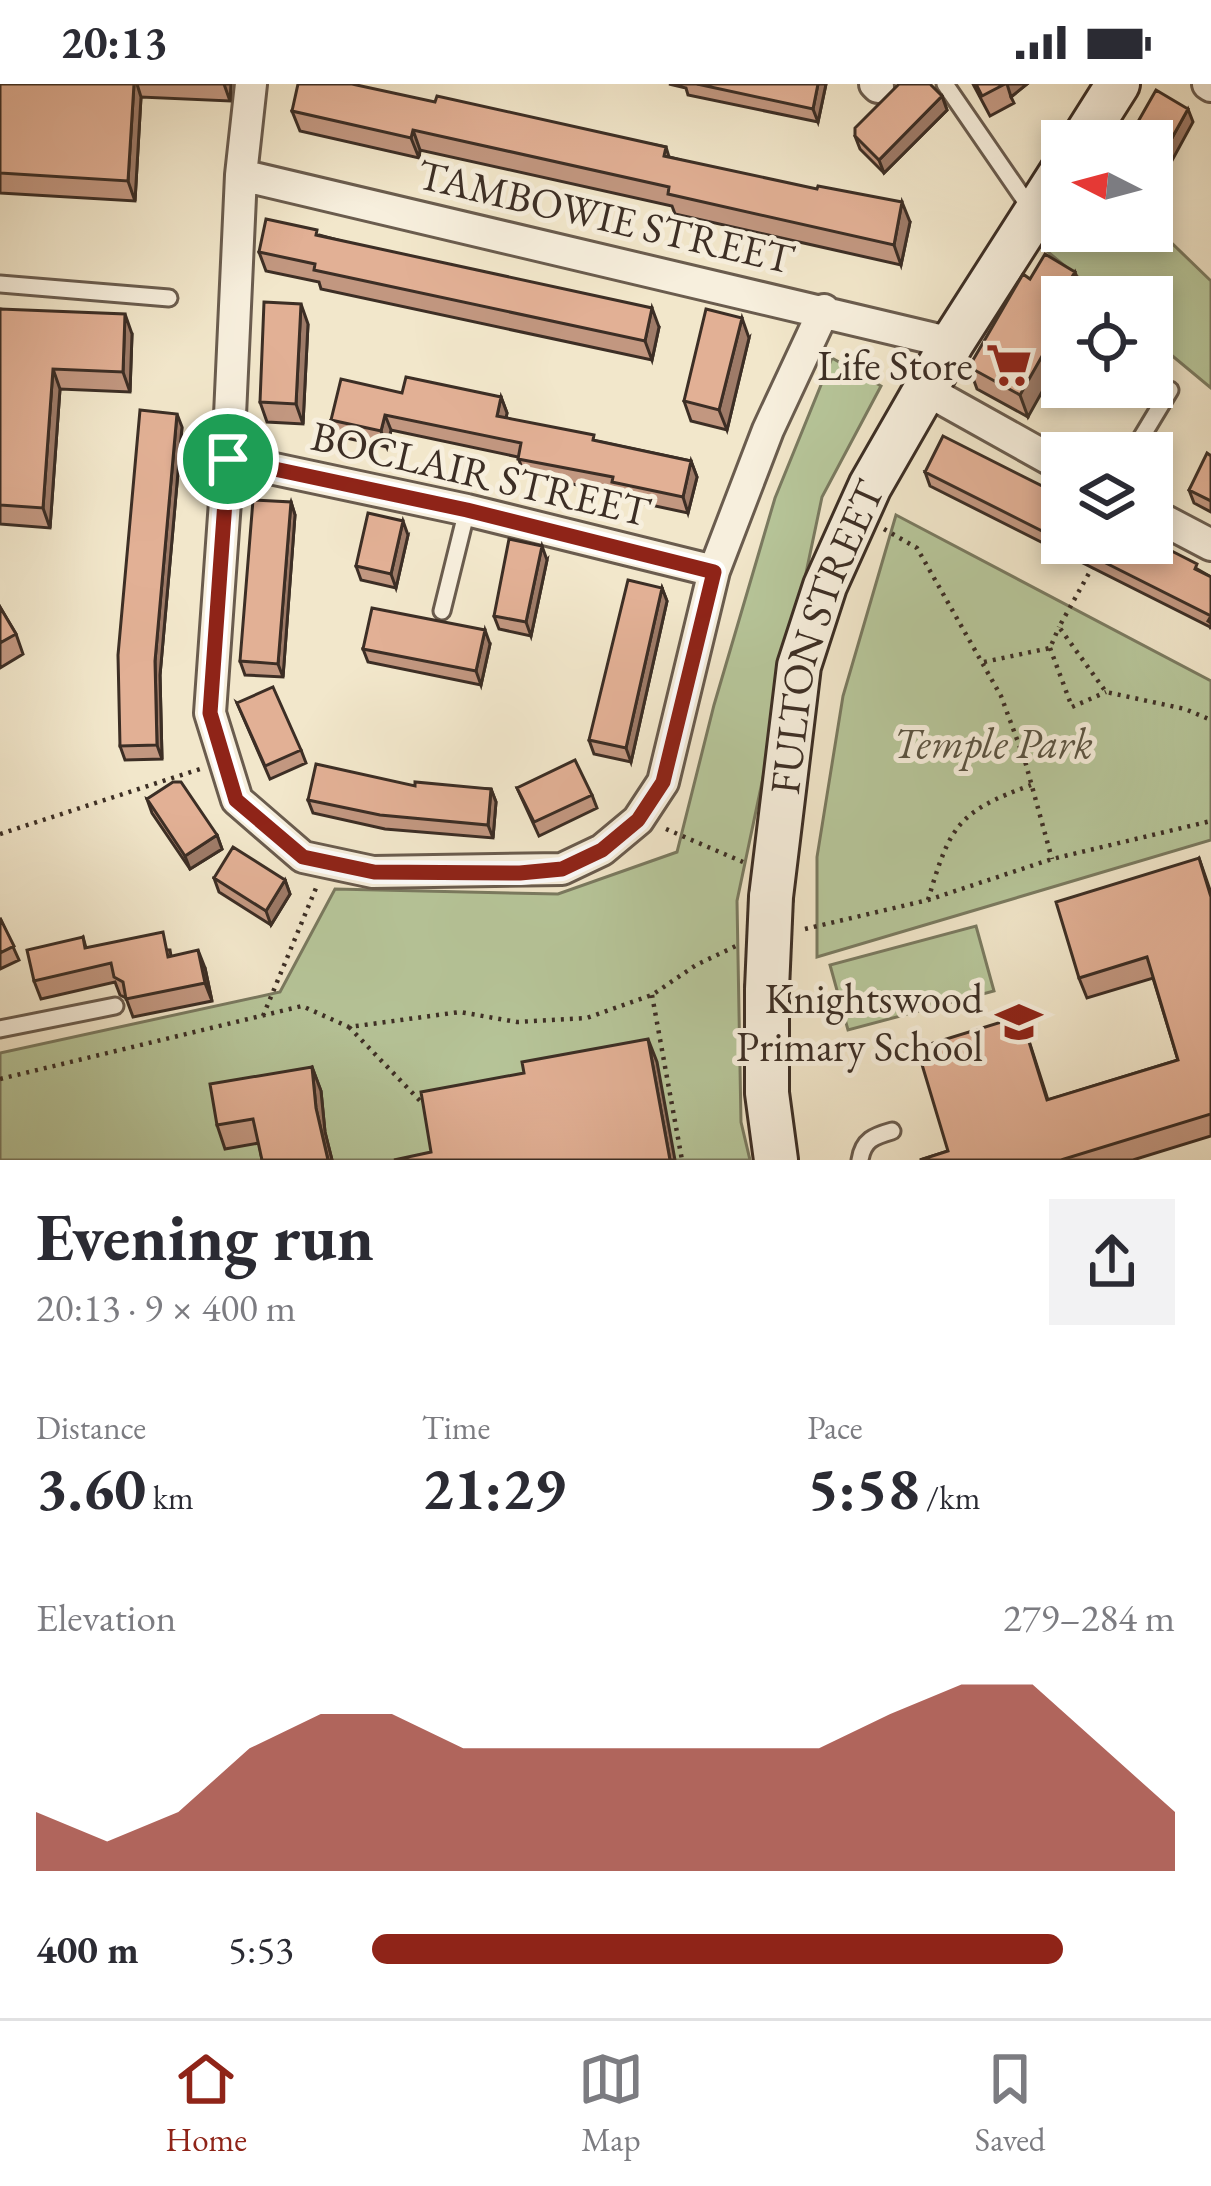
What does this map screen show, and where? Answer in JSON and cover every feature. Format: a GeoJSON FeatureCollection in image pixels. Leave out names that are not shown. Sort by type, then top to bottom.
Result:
{"type":"FeatureCollection","features":[{"type":"Feature","properties":{"kind":"street"},"geometry":{"type":"LineString","coordinates":[[251,84],[241,175],[210,713],[236,800],[303,857],[374,872],[562,869],[602,850],[638,820],[663,782],[714,572],[768,430],[824,310]]}},
{"type":"Feature","properties":{"kind":"street"},"geometry":{"type":"LineString","coordinates":[[1095,120],[1118,84]]}},
{"type":"Feature","properties":{"kind":"street","name":"TAMBOWIE STREET"},"geometry":{"type":"LineString","coordinates":[[241,175],[952,343]]}},
{"type":"Feature","properties":{"kind":"street","name":"FULTON STREET"},"geometry":{"type":"LineString","coordinates":[[776,1160],[767,1094],[767,989],[772,897],[799,666],[825,586],[858,514],[952,343],[1041,203]]}},
{"type":"Feature","properties":{"kind":"street"},"geometry":{"type":"LineString","coordinates":[[926,390],[1041,454]]}},
{"type":"Feature","properties":{"kind":"street","name":"BOCLAIR STREET"},"geometry":{"type":"LineString","coordinates":[[228,459],[467,510],[714,572]]}},
{"type":"Feature","properties":{"kind":"street"},"geometry":{"type":"LineString","coordinates":[[1173,525],[1211,544]]}},
{"type":"Feature","properties":{"kind":"lane"},"geometry":{"type":"LineString","coordinates":[[945,84],[1034,214]]}},
{"type":"Feature","properties":{"kind":"lane"},"geometry":{"type":"LineString","coordinates":[[0,284],[169,298]]}},
{"type":"Feature","properties":{"kind":"lane"},"geometry":{"type":"LineString","coordinates":[[442,611],[467,510]]}},
{"type":"Feature","properties":{"kind":"lane"},"geometry":{"type":"LineString","coordinates":[[0,1029],[115,1006]]}},
{"type":"Feature","properties":{"kind":"lane"},"geometry":{"type":"LineString","coordinates":[[860,1160],[871,1137],[892,1131]]}},
{"type":"Feature","properties":{"kind":"path"},"geometry":{"type":"LineString","coordinates":[[858,514],[917,548],[1001,696],[1052,859]]}},
{"type":"Feature","properties":{"kind":"path"},"geometry":{"type":"LineString","coordinates":[[1094,564],[1050,648],[1072,707],[1106,692],[1185,709],[1211,720]]}},
{"type":"Feature","properties":{"kind":"path"},"geometry":{"type":"LineString","coordinates":[[1059,627],[1106,692]]}},
{"type":"Feature","properties":{"kind":"path"},"geometry":{"type":"LineString","coordinates":[[982,663],[1050,648]]}},
{"type":"Feature","properties":{"kind":"path"},"geometry":{"type":"LineString","coordinates":[[0,834],[225,762]]}},
{"type":"Feature","properties":{"kind":"path"},"geometry":{"type":"LineString","coordinates":[[928,900],[946,840],[984,802],[1031,785]]}},
{"type":"Feature","properties":{"kind":"path"},"geometry":{"type":"LineString","coordinates":[[638,820],[710,846],[735,862]]}},
{"type":"Feature","properties":{"kind":"path"},"geometry":{"type":"LineString","coordinates":[[0,1079],[263,1016],[326,862]]}},
{"type":"Feature","properties":{"kind":"path"},"geometry":{"type":"LineString","coordinates":[[652,995],[682,1160]]}},
{"type":"Feature","properties":{"kind":"path"},"geometry":{"type":"LineString","coordinates":[[349,1027],[424,1105]]}},
{"type":"Feature","properties":{"kind":"path"},"geometry":{"type":"LineString","coordinates":[[644,1057],[664,1052]]}},
{"type":"Feature","properties":{"kind":"green space"},"geometry":{"type":"Polygon","coordinates":[[[1173,244],[1211,281],[1211,388],[1173,356],[1173,276],[1077,276],[1048,252],[1173,252],[1173,244]]]}},
{"type":"Feature","properties":{"kind":"green space"},"geometry":{"type":"Polygon","coordinates":[[[832,358],[881,386],[822,497],[737,901],[741,1122],[750,1160],[0,1160],[0,1053],[280,992],[335,889],[558,894],[677,852],[775,498],[832,358]]]}},
{"type":"Feature","properties":{"kind":"green space","name":"Temple Park"},"geometry":{"type":"Polygon","coordinates":[[[896,515],[1211,681],[1211,840],[817,957],[817,857],[843,696],[896,515]]]}},
{"type":"Feature","properties":{"kind":"green space"},"geometry":{"type":"Polygon","coordinates":[[[976,926],[994,991],[848,1030],[830,965],[976,926]]]}},
{"type":"Feature","properties":{"kind":"building"},"geometry":{"type":"Polygon","coordinates":[[[0,84],[134,84],[128,181],[0,173],[0,84]]]}},
{"type":"Feature","properties":{"kind":"building"},"geometry":{"type":"Polygon","coordinates":[[[298,84],[352,84],[435,102],[437,96],[666,147],[664,156],[902,202],[894,245],[668,194],[669,187],[413,130],[411,138],[292,111],[298,84]]]}},
{"type":"Feature","properties":{"kind":"building"},"geometry":{"type":"Polygon","coordinates":[[[697,84],[818,84],[813,109],[697,84]]]}},
{"type":"Feature","properties":{"kind":"building"},"geometry":{"type":"Polygon","coordinates":[[[899,84],[930,84],[942,96],[879,160],[855,136],[855,128],[899,84]]]}},
{"type":"Feature","properties":{"kind":"building"},"geometry":{"type":"Polygon","coordinates":[[[976,84],[1005,84],[982,96],[976,84]]]}},
{"type":"Feature","properties":{"kind":"building"},"geometry":{"type":"Polygon","coordinates":[[[1156,90],[1188,109],[1173,136],[1173,120],[1139,120],[1156,90]]]}},
{"type":"Feature","properties":{"kind":"building"},"geometry":{"type":"Polygon","coordinates":[[[266,219],[317,230],[316,235],[652,308],[645,341],[314,270],[315,264],[259,252],[266,219]]]}},
{"type":"Feature","properties":{"kind":"building"},"geometry":{"type":"Polygon","coordinates":[[[1045,254],[1075,272],[1073,276],[1041,276],[1041,358],[1020,395],[969,367],[1023,274],[1030,279],[1045,254]]]}},
{"type":"Feature","properties":{"kind":"building"},"geometry":{"type":"Polygon","coordinates":[[[264,302],[301,304],[296,404],[260,402],[264,302]]]}},
{"type":"Feature","properties":{"kind":"building"},"geometry":{"type":"Polygon","coordinates":[[[0,309],[125,314],[123,372],[53,369],[43,508],[0,505],[0,309]]]}},
{"type":"Feature","properties":{"kind":"building"},"geometry":{"type":"Polygon","coordinates":[[[706,309],[742,318],[719,410],[684,401],[706,309]]]}},
{"type":"Feature","properties":{"kind":"building"},"geometry":{"type":"Polygon","coordinates":[[[406,377],[501,397],[497,416],[691,461],[683,497],[612,482],[613,477],[518,459],[521,443],[385,415],[381,431],[331,420],[341,379],[402,393],[406,377]]]}},
{"type":"Feature","properties":{"kind":"building"},"geometry":{"type":"Polygon","coordinates":[[[140,410],[177,414],[155,661],[157,745],[120,746],[118,655],[140,410]]]}},
{"type":"Feature","properties":{"kind":"building"},"geometry":{"type":"Polygon","coordinates":[[[943,436],[1041,485],[1041,530],[925,472],[943,436]]]}},
{"type":"Feature","properties":{"kind":"building"},"geometry":{"type":"Polygon","coordinates":[[[1207,453],[1211,456],[1211,501],[1189,490],[1207,453]]]}},
{"type":"Feature","properties":{"kind":"building"},"geometry":{"type":"Polygon","coordinates":[[[253,500],[291,502],[278,664],[240,661],[253,500]]]}},
{"type":"Feature","properties":{"kind":"building"},"geometry":{"type":"Polygon","coordinates":[[[368,513],[403,521],[391,574],[356,566],[368,513]]]}},
{"type":"Feature","properties":{"kind":"building"},"geometry":{"type":"Polygon","coordinates":[[[509,539],[542,546],[526,622],[494,616],[509,539]]]}},
{"type":"Feature","properties":{"kind":"building"},"geometry":{"type":"Polygon","coordinates":[[[1173,552],[1211,577],[1211,616],[1108,564],[1173,564],[1173,552]]]}},
{"type":"Feature","properties":{"kind":"building"},"geometry":{"type":"Polygon","coordinates":[[[628,580],[662,588],[626,748],[589,740],[628,580]]]}},
{"type":"Feature","properties":{"kind":"building"},"geometry":{"type":"Polygon","coordinates":[[[0,607],[16,634],[0,643],[0,607]]]}},
{"type":"Feature","properties":{"kind":"building"},"geometry":{"type":"Polygon","coordinates":[[[372,608],[485,630],[476,671],[363,649],[372,608]]]}},
{"type":"Feature","properties":{"kind":"building"},"geometry":{"type":"Polygon","coordinates":[[[273,687],[301,750],[265,766],[237,703],[273,687]]]}},
{"type":"Feature","properties":{"kind":"building"},"geometry":{"type":"Polygon","coordinates":[[[575,760],[592,795],[534,822],[517,788],[575,760]]]}},
{"type":"Feature","properties":{"kind":"building"},"geometry":{"type":"Polygon","coordinates":[[[316,764],[415,786],[415,782],[491,789],[488,825],[380,815],[308,800],[316,764]]]}},
{"type":"Feature","properties":{"kind":"building"},"geometry":{"type":"Polygon","coordinates":[[[181,782],[217,835],[185,856],[147,799],[181,782]]]}},
{"type":"Feature","properties":{"kind":"building"},"geometry":{"type":"Polygon","coordinates":[[[233,847],[285,880],[266,911],[214,878],[233,847]]]}},
{"type":"Feature","properties":{"kind":"building"},"geometry":{"type":"Polygon","coordinates":[[[1199,858],[1211,897],[1211,1114],[1061,1160],[920,1160],[948,1151],[917,1048],[1021,1016],[1047,1100],[1178,1060],[1147,957],[1079,978],[1056,902],[1199,858]]]}},
{"type":"Feature","properties":{"kind":"building"},"geometry":{"type":"Polygon","coordinates":[[[0,918],[14,946],[0,953],[0,918]]]}},
{"type":"Feature","properties":{"kind":"building"},"geometry":{"type":"Polygon","coordinates":[[[163,932],[168,957],[198,950],[205,983],[126,999],[123,982],[114,977],[111,963],[34,981],[27,950],[83,937],[85,948],[163,932]]]}},
{"type":"Feature","properties":{"kind":"building"},"geometry":{"type":"Polygon","coordinates":[[[648,1039],[670,1160],[394,1160],[431,1152],[421,1092],[524,1073],[522,1062],[648,1039]]]}},
{"type":"Feature","properties":{"kind":"building"},"geometry":{"type":"Polygon","coordinates":[[[312,1067],[328,1160],[262,1160],[253,1119],[217,1125],[210,1084],[312,1067]]]}},
{"type":"Feature","properties":{"kind":"place","name":"Life Store"},"geometry":{"type":"Point","coordinates":[1009,365]}},
{"type":"Feature","properties":{"kind":"place","name":"Knightswood Primary School"},"geometry":{"type":"Point","coordinates":[1019,1022]}},
{"type":"Feature","properties":{"kind":"route"},"geometry":{"type":"LineString","coordinates":[[228,459],[467,510],[714,572],[663,782],[638,820],[602,850],[562,869],[374,872],[303,857],[236,800],[210,713],[228,459]]}}]}
